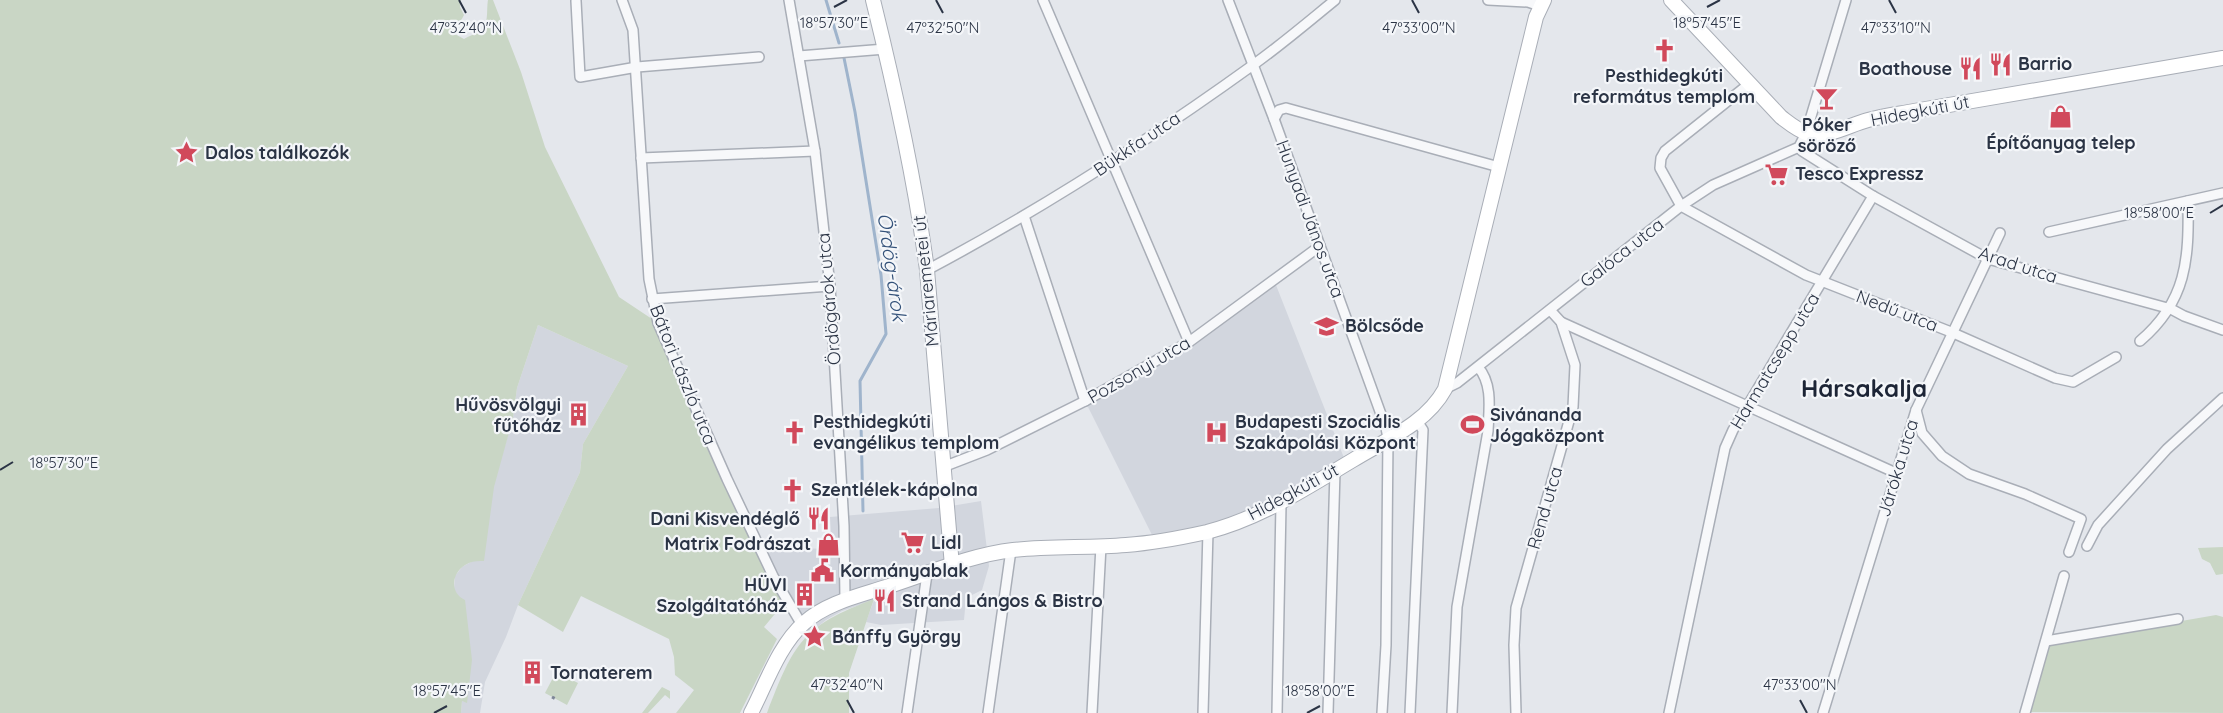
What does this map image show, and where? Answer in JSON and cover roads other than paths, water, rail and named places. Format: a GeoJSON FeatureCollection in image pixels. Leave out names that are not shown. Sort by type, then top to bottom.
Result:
{"type":"FeatureCollection","features":[{"type":"Feature","properties":{"kind":"main road","name":"Máriaremetei út"},"geometry":{"type":"LineString","coordinates":[[873,0],[916,195],[927,270],[952,566]]}},
{"type":"Feature","properties":{"kind":"main road"},"geometry":{"type":"LineString","coordinates":[[1671,0],[1781,117],[1806,133]]}},
{"type":"Feature","properties":{"kind":"main road","name":"Hidegkúti út"},"geometry":{"type":"LineString","coordinates":[[751,713],[789,640],[816,614],[845,600],[1011,550],[1155,541],[1234,524],[1281,504],[1417,421],[1438,402],[1445,389],[1494,166],[1542,3]]}},
{"type":"Feature","properties":{"kind":"main road","name":"Hidegkúti út"},"geometry":{"type":"LineString","coordinates":[[1806,133],[1823,135],[1883,117],[2223,58]]}},
{"type":"Feature","properties":{"kind":"street","name":"Bátori László utca"},"geometry":{"type":"LineString","coordinates":[[622,0],[633,30],[652,298],[658,323],[773,576],[802,625]]}},
{"type":"Feature","properties":{"kind":"street","name":"Ördögárok utca"},"geometry":{"type":"LineString","coordinates":[[789,0],[815,151],[830,285],[844,526],[845,600]]}},
{"type":"Feature","properties":{"kind":"street"},"geometry":{"type":"LineString","coordinates":[[1043,0],[1189,342]]}},
{"type":"Feature","properties":{"kind":"street","name":"Hunyadi János utca"},"geometry":{"type":"LineString","coordinates":[[1228,0],[1274,119],[1388,438],[1386,645],[1382,713]]}},
{"type":"Feature","properties":{"kind":"street","name":"Bükkfa utca"},"geometry":{"type":"LineString","coordinates":[[927,270],[1024,216],[1112,162],[1253,65],[1335,0]]}},
{"type":"Feature","properties":{"kind":"street"},"geometry":{"type":"LineString","coordinates":[[1488,0],[1542,3]]}},
{"type":"Feature","properties":{"kind":"street"},"geometry":{"type":"LineString","coordinates":[[1799,147],[1806,133],[1846,0]]}},
{"type":"Feature","properties":{"kind":"street"},"geometry":{"type":"LineString","coordinates":[[576,1],[580,77],[637,67],[759,57]]}},
{"type":"Feature","properties":{"kind":"street"},"geometry":{"type":"LineString","coordinates":[[799,56],[885,49]]}},
{"type":"Feature","properties":{"kind":"street"},"geometry":{"type":"LineString","coordinates":[[1681,206],[1660,168],[1661,158],[1665,151],[1749,84]]}},
{"type":"Feature","properties":{"kind":"street"},"geometry":{"type":"LineString","coordinates":[[1274,119],[1279,110],[1286,108],[1494,166]]}},
{"type":"Feature","properties":{"kind":"street","name":"Galóca utca"},"geometry":{"type":"LineString","coordinates":[[1445,389],[1478,367],[1681,206],[1713,185],[1799,147]]}},
{"type":"Feature","properties":{"kind":"street","name":"Arad utca"},"geometry":{"type":"LineString","coordinates":[[1799,147],[1806,154],[1873,196],[1988,259],[2170,309],[2223,330]]}},
{"type":"Feature","properties":{"kind":"street"},"geometry":{"type":"LineString","coordinates":[[641,158],[815,151]]}},
{"type":"Feature","properties":{"kind":"street"},"geometry":{"type":"LineString","coordinates":[[2049,232],[2223,193]]}},
{"type":"Feature","properties":{"kind":"street","name":"Harmatcsepp utca"},"geometry":{"type":"LineString","coordinates":[[1669,713],[1725,448],[1733,430],[1873,196]]}},
{"type":"Feature","properties":{"kind":"street"},"geometry":{"type":"LineString","coordinates":[[2140,341],[2157,327],[2170,309],[2187,260],[2188,201]]}},
{"type":"Feature","properties":{"kind":"street","name":"Nedű utca"},"geometry":{"type":"LineString","coordinates":[[1681,206],[1822,283],[1951,332],[2055,378],[2073,382],[2116,357]]}},
{"type":"Feature","properties":{"kind":"street"},"geometry":{"type":"LineString","coordinates":[[1024,216],[1085,401]]}},
{"type":"Feature","properties":{"kind":"street","name":"Járóka utca"},"geometry":{"type":"LineString","coordinates":[[1823,713],[1916,410],[1951,332],[2000,233]]}},
{"type":"Feature","properties":{"kind":"street","name":"Pozsonyi utca"},"geometry":{"type":"LineString","coordinates":[[944,467],[987,450],[1085,401],[1189,342],[1320,246]]}},
{"type":"Feature","properties":{"kind":"street"},"geometry":{"type":"LineString","coordinates":[[652,298],[830,285]]}},
{"type":"Feature","properties":{"kind":"street","name":"Rend utca"},"geometry":{"type":"LineString","coordinates":[[1516,713],[1514,645],[1516,608],[1574,407],[1575,365],[1561,322],[1550,310]]}},
{"type":"Feature","properties":{"kind":"street"},"geometry":{"type":"LineString","coordinates":[[1561,322],[1896,472]]}},
{"type":"Feature","properties":{"kind":"street"},"geometry":{"type":"LineString","coordinates":[[1452,713],[1457,607],[1488,431],[1490,403],[1488,385],[1485,375],[1478,367]]}},
{"type":"Feature","properties":{"kind":"street"},"geometry":{"type":"LineString","coordinates":[[2087,546],[2098,525],[2167,449],[2223,398]]}},
{"type":"Feature","properties":{"kind":"street"},"geometry":{"type":"LineString","coordinates":[[1916,410],[1922,433],[1942,456],[1969,474],[2025,494],[2080,519],[2069,552]]}},
{"type":"Feature","properties":{"kind":"street"},"geometry":{"type":"LineString","coordinates":[[1410,713],[1423,430],[1417,421]]}},
{"type":"Feature","properties":{"kind":"street"},"geometry":{"type":"LineString","coordinates":[[1328,713],[1335,471]]}},
{"type":"Feature","properties":{"kind":"street"},"geometry":{"type":"LineString","coordinates":[[1277,713],[1281,504]]}},
{"type":"Feature","properties":{"kind":"street"},"geometry":{"type":"LineString","coordinates":[[1203,713],[1208,531]]}},
{"type":"Feature","properties":{"kind":"street"},"geometry":{"type":"LineString","coordinates":[[1092,713],[1101,546]]}},
{"type":"Feature","properties":{"kind":"street"},"geometry":{"type":"LineString","coordinates":[[988,713],[1011,550]]}},
{"type":"Feature","properties":{"kind":"street"},"geometry":{"type":"LineString","coordinates":[[907,713],[927,574]]}},
{"type":"Feature","properties":{"kind":"street"},"geometry":{"type":"LineString","coordinates":[[2025,713],[2064,576]]}},
{"type":"Feature","properties":{"kind":"street"},"geometry":{"type":"LineString","coordinates":[[2046,641],[2178,619]]}},
{"type":"Feature","properties":{"kind":"waterway","name":"Ördög-árok"},"geometry":{"type":"LineString","coordinates":[[826,0],[839,43]]}},
{"type":"Feature","properties":{"kind":"waterway","name":"Ördög-árok"},"geometry":{"type":"LineString","coordinates":[[844,58],[881,275],[886,334],[860,381],[863,511]]}},
{"type":"Feature","properties":{"kind":"railway"},"geometry":{"type":"LineString","coordinates":[[552,697],[558,700]]}},
{"type":"Feature","properties":{"kind":"place","name":"Pesthidegkúti református templom"},"geometry":{"type":"Point","coordinates":[1664,50]}},
{"type":"Feature","properties":{"kind":"place","name":"Barrio"},"geometry":{"type":"Point","coordinates":[2000,64]}},
{"type":"Feature","properties":{"kind":"place","name":"Boathouse"},"geometry":{"type":"Point","coordinates":[1970,69]}},
{"type":"Feature","properties":{"kind":"place","name":"Póker söröző"},"geometry":{"type":"Point","coordinates":[1827,99]}},
{"type":"Feature","properties":{"kind":"place","name":"Építőanyag telep"},"geometry":{"type":"Point","coordinates":[2061,117]}},
{"type":"Feature","properties":{"kind":"place","name":"Dalos találkozók"},"geometry":{"type":"Point","coordinates":[187,153]}},
{"type":"Feature","properties":{"kind":"place","name":"Tesco Expressz"},"geometry":{"type":"Point","coordinates":[1777,174]}},
{"type":"Feature","properties":{"kind":"place","name":"Bölcsőde"},"geometry":{"type":"Point","coordinates":[1327,326]}},
{"type":"Feature","properties":{"kind":"place","name":"Hűvösvölgyi fűtőház"},"geometry":{"type":"Point","coordinates":[579,415]}},
{"type":"Feature","properties":{"kind":"place","name":"Sivánanda Jógaközpont"},"geometry":{"type":"Point","coordinates":[1472,425]}},
{"type":"Feature","properties":{"kind":"place","name":"Pesthidegkúti evangélikus templom"},"geometry":{"type":"Point","coordinates":[795,432]}},
{"type":"Feature","properties":{"kind":"place","name":"Budapesti Szociális Szakápolási Központ"},"geometry":{"type":"Point","coordinates":[1217,432]}},
{"type":"Feature","properties":{"kind":"place","name":"Szentlélek-kápolna"},"geometry":{"type":"Point","coordinates":[793,490]}},
{"type":"Feature","properties":{"kind":"place","name":"Dani Kisvendéglő"},"geometry":{"type":"Point","coordinates":[818,519]}},
{"type":"Feature","properties":{"kind":"place","name":"Lidl"},"geometry":{"type":"Point","coordinates":[913,543]}},
{"type":"Feature","properties":{"kind":"place","name":"Matrix Fodrászat"},"geometry":{"type":"Point","coordinates":[829,544]}},
{"type":"Feature","properties":{"kind":"place","name":"Kormányablak"},"geometry":{"type":"Point","coordinates":[822,571]}},
{"type":"Feature","properties":{"kind":"place","name":"HÜVI Szolgáltatóház"},"geometry":{"type":"Point","coordinates":[805,595]}},
{"type":"Feature","properties":{"kind":"place","name":"Strand Lángos & Bistro"},"geometry":{"type":"Point","coordinates":[884,601]}},
{"type":"Feature","properties":{"kind":"place","name":"Bánffy György"},"geometry":{"type":"Point","coordinates":[814,637]}},
{"type":"Feature","properties":{"kind":"place","name":"Tornaterem"},"geometry":{"type":"Point","coordinates":[532,673]}},
{"type":"Feature","properties":{"kind":"district","name":"Hársakalja"},"geometry":{"type":"Point","coordinates":[1864,389]}}]}
